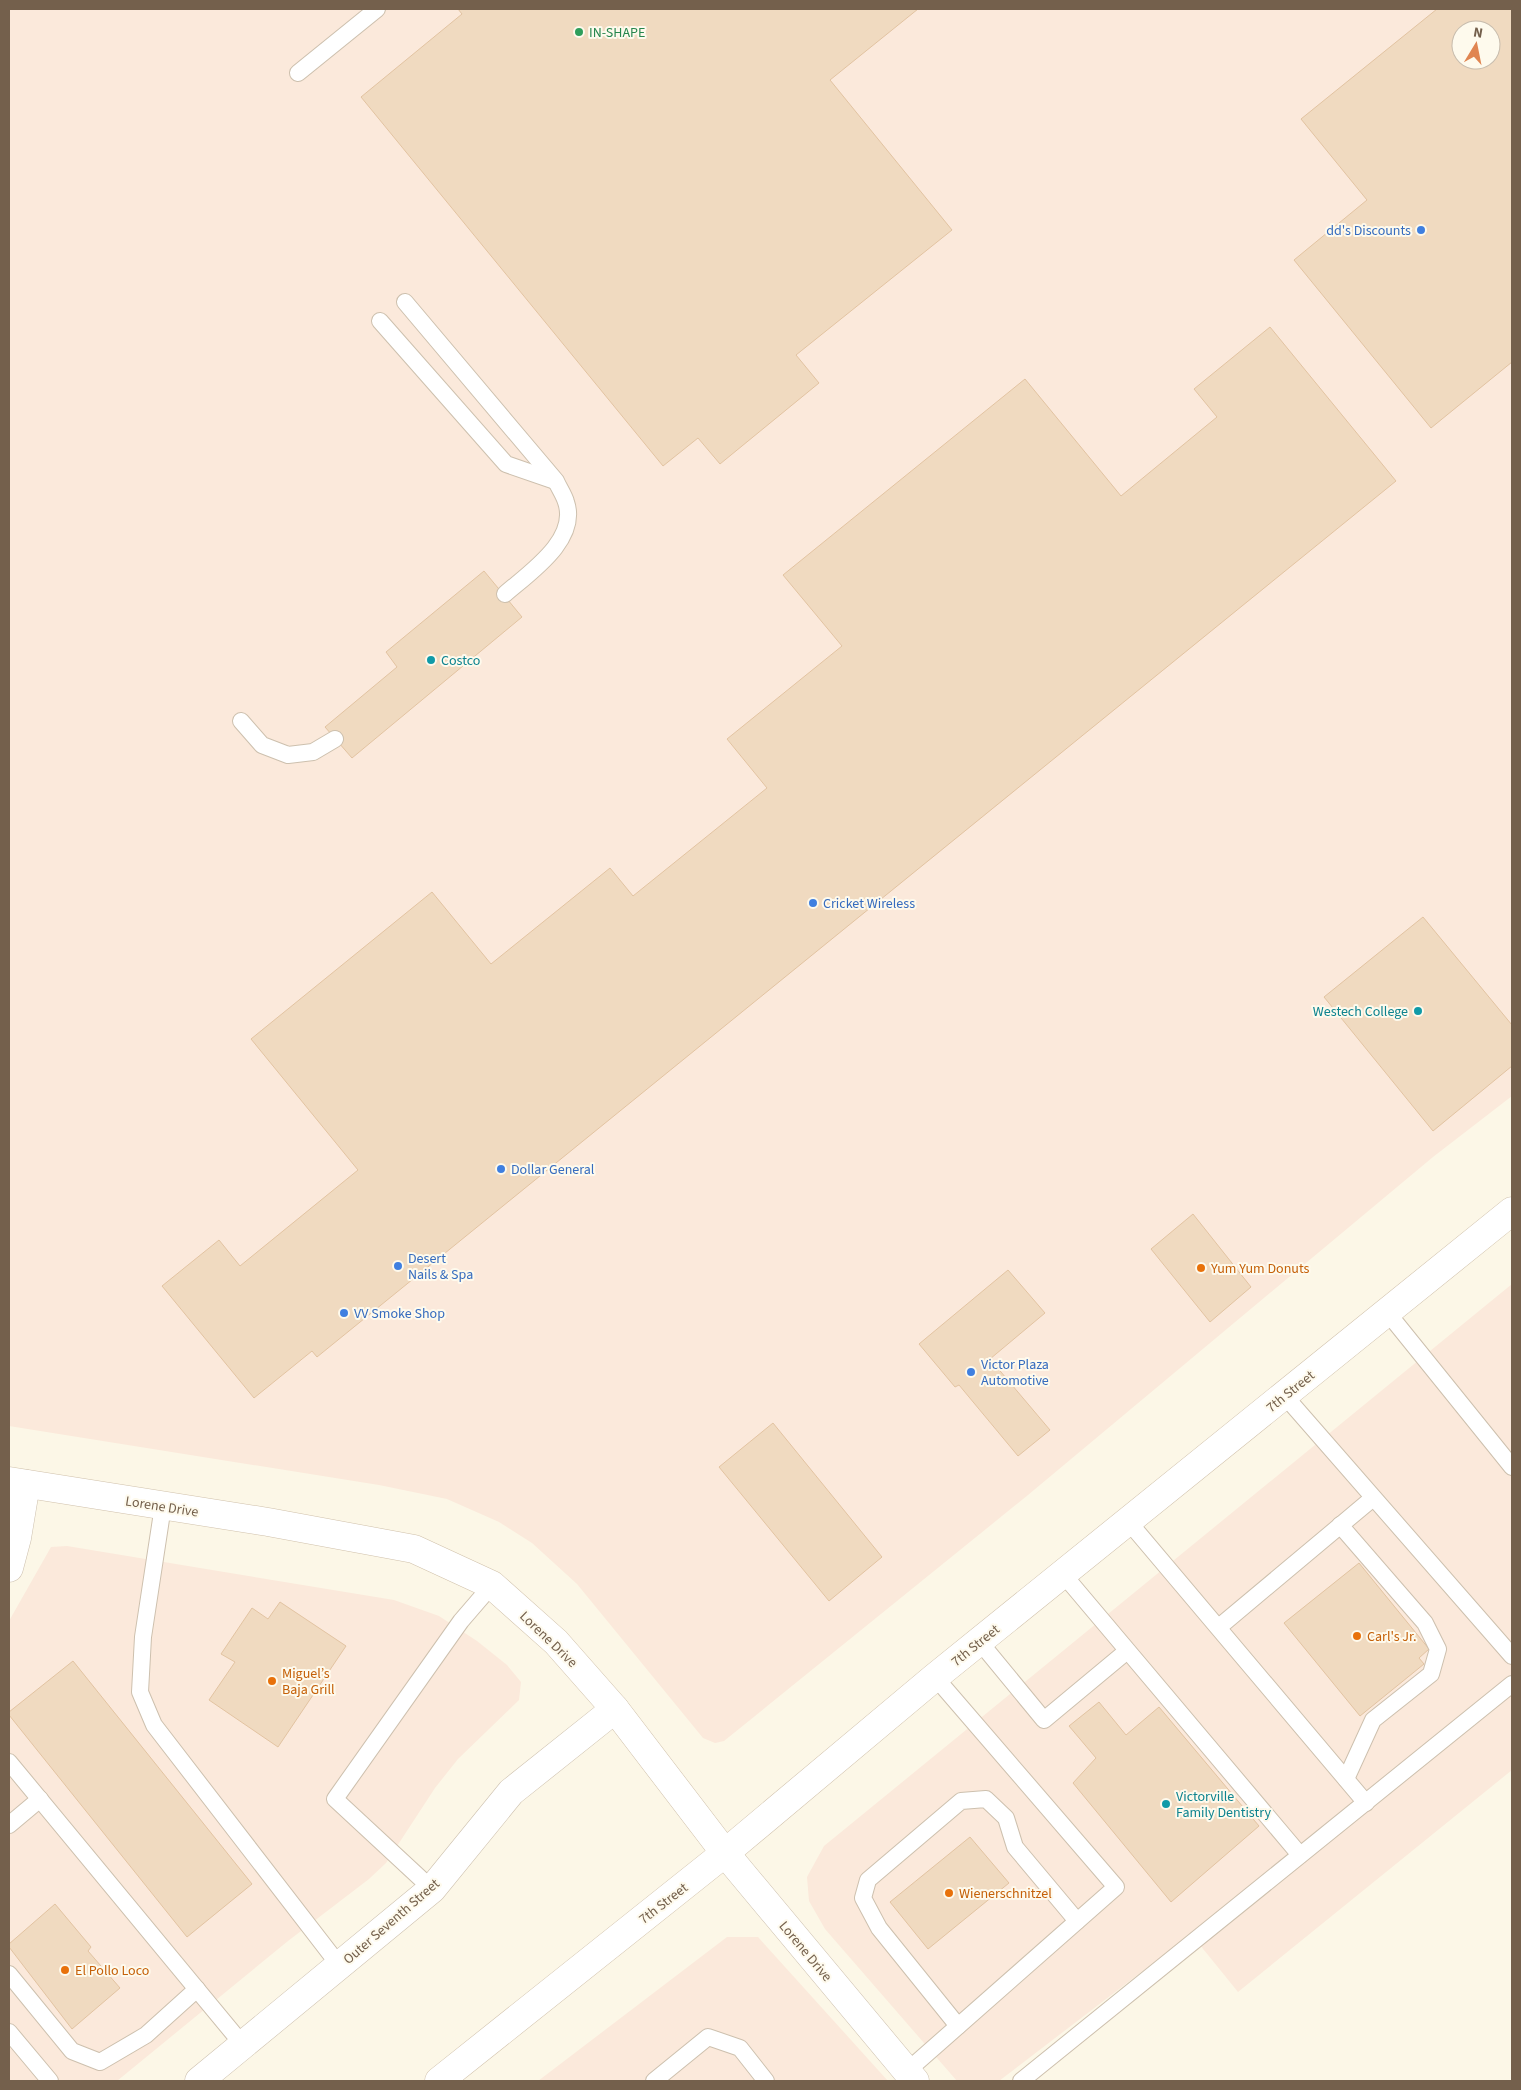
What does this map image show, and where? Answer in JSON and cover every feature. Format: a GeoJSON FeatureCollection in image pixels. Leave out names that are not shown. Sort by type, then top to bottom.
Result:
{"type":"FeatureCollection","features":[{"type":"Feature","properties":{"kind":"street","name":"7th Street"},"geometry":{"type":"LineString","coordinates":[[439,2081],[725,1853],[935,1677],[1512,1211]]}},
{"type":"Feature","properties":{"kind":"street","name":"Lorene Drive"},"geometry":{"type":"LineString","coordinates":[[18,1483],[414,1549],[492,1586],[556,1642],[615,1709],[725,1853],[911,2076]]}},
{"type":"Feature","properties":{"kind":"street"},"geometry":{"type":"LineString","coordinates":[[9,1568],[18,1538],[18,1483]]}},
{"type":"Feature","properties":{"kind":"street","name":"Outer Seventh Street"},"geometry":{"type":"LineString","coordinates":[[199,2081],[432,1889],[511,1792],[615,1709]]}},
{"type":"Feature","properties":{"kind":"lane"},"geometry":{"type":"LineString","coordinates":[[298,73],[377,9]]}},
{"type":"Feature","properties":{"kind":"lane"},"geometry":{"type":"LineString","coordinates":[[405,302],[556,481],[567,504],[568,527],[552,553],[504,594]]}},
{"type":"Feature","properties":{"kind":"lane"},"geometry":{"type":"LineString","coordinates":[[380,321],[506,464],[556,481]]}},
{"type":"Feature","properties":{"kind":"lane"},"geometry":{"type":"LineString","coordinates":[[241,721],[262,745],[288,756],[313,752],[335,739]]}},
{"type":"Feature","properties":{"kind":"lane"},"geometry":{"type":"LineString","coordinates":[[1387,1312],[1512,1468]]}},
{"type":"Feature","properties":{"kind":"lane"},"geometry":{"type":"LineString","coordinates":[[1284,1395],[1512,1656]]}},
{"type":"Feature","properties":{"kind":"lane"},"geometry":{"type":"LineString","coordinates":[[1219,1627],[1373,1498]]}},
{"type":"Feature","properties":{"kind":"lane"},"geometry":{"type":"LineString","coordinates":[[163,1506],[143,1637],[140,1692],[154,1725],[339,1965]]}},
{"type":"Feature","properties":{"kind":"lane"},"geometry":{"type":"LineString","coordinates":[[1128,1521],[1366,1803]]}},
{"type":"Feature","properties":{"kind":"lane"},"geometry":{"type":"LineString","coordinates":[[1340,1525],[1425,1623],[1438,1649],[1431,1674],[1374,1720],[1346,1778]]}},
{"type":"Feature","properties":{"kind":"lane"},"geometry":{"type":"LineString","coordinates":[[1063,1574],[1300,1856]]}},
{"type":"Feature","properties":{"kind":"lane"},"geometry":{"type":"LineString","coordinates":[[432,1889],[335,1799],[461,1621],[492,1586]]}},
{"type":"Feature","properties":{"kind":"lane"},"geometry":{"type":"LineString","coordinates":[[980,1641],[1044,1720],[1127,1651]]}},
{"type":"Feature","properties":{"kind":"lane"},"geometry":{"type":"LineString","coordinates":[[911,2076],[958,2026],[1116,1887],[935,1677]]}},
{"type":"Feature","properties":{"kind":"lane"},"geometry":{"type":"LineString","coordinates":[[1021,2081],[1512,1684]]}},
{"type":"Feature","properties":{"kind":"lane"},"geometry":{"type":"LineString","coordinates":[[9,1762],[243,2045]]}},
{"type":"Feature","properties":{"kind":"lane"},"geometry":{"type":"LineString","coordinates":[[9,1826],[40,1799]]}},
{"type":"Feature","properties":{"kind":"lane"},"geometry":{"type":"LineString","coordinates":[[958,2026],[879,1928],[863,1898],[868,1880],[961,1802],[986,1799],[1006,1818],[1016,1847],[1077,1921]]}},
{"type":"Feature","properties":{"kind":"lane"},"geometry":{"type":"LineString","coordinates":[[9,1974],[72,2052],[100,2062],[146,2035],[197,1989]]}},
{"type":"Feature","properties":{"kind":"lane"},"geometry":{"type":"LineString","coordinates":[[9,2032],[50,2081]]}},
{"type":"Feature","properties":{"kind":"lane"},"geometry":{"type":"LineString","coordinates":[[654,2081],[708,2037],[740,2048],[766,2081]]}},
{"type":"Feature","properties":{"kind":"shaded area"},"geometry":{"type":"Polygon","coordinates":[[[9,9],[1512,9],[1512,1096],[1433,1157],[1028,1495],[724,1741],[715,1743],[703,1738],[577,1584],[532,1543],[499,1522],[447,1499],[379,1485],[9,1426],[9,9]]]}},
{"type":"Feature","properties":{"kind":"shaded area"},"geometry":{"type":"Polygon","coordinates":[[[1512,1284],[1512,1770],[1238,1992],[1191,1934],[999,2081],[957,2081],[825,1929],[809,1901],[807,1877],[824,1846],[1512,1284]]]}},
{"type":"Feature","properties":{"kind":"shaded area"},"geometry":{"type":"Polygon","coordinates":[[[67,1546],[394,1600],[439,1616],[477,1641],[507,1665],[521,1682],[519,1700],[458,1759],[435,1788],[386,1863],[369,1879],[288,1941],[117,2081],[9,2081],[9,1621],[51,1547],[67,1546]]]}},
{"type":"Feature","properties":{"kind":"shaded area"},"geometry":{"type":"Polygon","coordinates":[[[727,1937],[758,1937],[888,2081],[538,2081],[727,1937]]]}},
{"type":"Feature","properties":{"kind":"building"},"geometry":{"type":"Polygon","coordinates":[[[458,9],[918,9],[830,80],[952,230],[796,355],[819,383],[720,464],[698,438],[663,466],[361,97],[462,14],[458,9]]]}},
{"type":"Feature","properties":{"kind":"building","name":"dd's Discounts"},"geometry":{"type":"Polygon","coordinates":[[[1437,9],[1512,9],[1512,362],[1431,428],[1294,260],[1367,200],[1301,119],[1437,9]]]}},
{"type":"Feature","properties":{"kind":"building"},"geometry":{"type":"Polygon","coordinates":[[[1270,327],[1396,481],[317,1357],[312,1351],[254,1398],[162,1286],[219,1240],[240,1266],[358,1170],[251,1039],[432,892],[491,964],[610,868],[633,896],[767,788],[727,739],[842,646],[783,575],[1025,379],[1121,496],[1217,417],[1194,389],[1270,327]]]}},
{"type":"Feature","properties":{"kind":"building","name":"Costco"},"geometry":{"type":"Polygon","coordinates":[[[484,571],[522,617],[352,758],[325,727],[397,667],[386,652],[484,571]]]}},
{"type":"Feature","properties":{"kind":"building","name":"Westech College"},"geometry":{"type":"Polygon","coordinates":[[[1423,917],[1512,1025],[1512,1066],[1433,1131],[1324,997],[1423,917]]]}},
{"type":"Feature","properties":{"kind":"building","name":"Yum Yum Donuts"},"geometry":{"type":"Polygon","coordinates":[[[1193,1214],[1251,1287],[1210,1322],[1151,1249],[1193,1214]]]}},
{"type":"Feature","properties":{"kind":"building","name":"Victor Plaza Automotive"},"geometry":{"type":"Polygon","coordinates":[[[1008,1270],[1045,1313],[990,1359],[1050,1430],[1018,1456],[959,1385],[955,1387],[919,1344],[1008,1270]]]}},
{"type":"Feature","properties":{"kind":"building"},"geometry":{"type":"Polygon","coordinates":[[[773,1423],[882,1557],[829,1601],[719,1467],[773,1423]]]}},
{"type":"Feature","properties":{"kind":"building","name":"Carl's Jr."},"geometry":{"type":"Polygon","coordinates":[[[1359,1563],[1429,1649],[1419,1658],[1424,1664],[1360,1716],[1284,1623],[1359,1563]]]}},
{"type":"Feature","properties":{"kind":"building","name":"Miguel’s Baja Grill"},"geometry":{"type":"Polygon","coordinates":[[[280,1602],[346,1646],[278,1747],[209,1700],[235,1662],[221,1654],[252,1608],[268,1619],[280,1602]]]}},
{"type":"Feature","properties":{"kind":"building"},"geometry":{"type":"Polygon","coordinates":[[[73,1661],[252,1884],[187,1937],[9,1715],[9,1712],[73,1661]]]}},
{"type":"Feature","properties":{"kind":"building","name":"Victorville Family Dentistry"},"geometry":{"type":"Polygon","coordinates":[[[1099,1702],[1126,1735],[1159,1707],[1259,1826],[1171,1902],[1073,1783],[1096,1758],[1069,1726],[1099,1702]]]}},
{"type":"Feature","properties":{"kind":"building","name":"Wienerschnitzel"},"geometry":{"type":"Polygon","coordinates":[[[970,1837],[1009,1883],[928,1949],[890,1902],[970,1837]]]}},
{"type":"Feature","properties":{"kind":"building","name":"El Pollo Loco"},"geometry":{"type":"Polygon","coordinates":[[[55,1904],[91,1947],[88,1951],[120,1988],[72,2029],[9,1947],[9,1944],[55,1904]]]}},
{"type":"Feature","properties":{"kind":"place","name":"IN-SHAPE"},"geometry":{"type":"Point","coordinates":[579,32]}},
{"type":"Feature","properties":{"kind":"place","name":"dd's Discounts"},"geometry":{"type":"Point","coordinates":[1421,230]}},
{"type":"Feature","properties":{"kind":"place","name":"Costco"},"geometry":{"type":"Point","coordinates":[431,660]}},
{"type":"Feature","properties":{"kind":"place","name":"Cricket Wireless"},"geometry":{"type":"Point","coordinates":[813,903]}},
{"type":"Feature","properties":{"kind":"place","name":"Westech College"},"geometry":{"type":"Point","coordinates":[1418,1011]}},
{"type":"Feature","properties":{"kind":"place","name":"Dollar General"},"geometry":{"type":"Point","coordinates":[501,1169]}},
{"type":"Feature","properties":{"kind":"place","name":"Desert Nails & Spa"},"geometry":{"type":"Point","coordinates":[398,1266]}},
{"type":"Feature","properties":{"kind":"place","name":"Yum Yum Donuts"},"geometry":{"type":"Point","coordinates":[1201,1268]}},
{"type":"Feature","properties":{"kind":"place","name":"VV Smoke Shop"},"geometry":{"type":"Point","coordinates":[344,1313]}},
{"type":"Feature","properties":{"kind":"place","name":"Victor Plaza Automotive"},"geometry":{"type":"Point","coordinates":[971,1372]}},
{"type":"Feature","properties":{"kind":"place","name":"Carl's Jr."},"geometry":{"type":"Point","coordinates":[1357,1636]}},
{"type":"Feature","properties":{"kind":"place","name":"Miguel’s Baja Grill"},"geometry":{"type":"Point","coordinates":[272,1681]}},
{"type":"Feature","properties":{"kind":"place","name":"Victorville Family Dentistry"},"geometry":{"type":"Point","coordinates":[1166,1804]}},
{"type":"Feature","properties":{"kind":"place","name":"Wienerschnitzel"},"geometry":{"type":"Point","coordinates":[949,1893]}},
{"type":"Feature","properties":{"kind":"place","name":"El Pollo Loco"},"geometry":{"type":"Point","coordinates":[65,1970]}}]}
